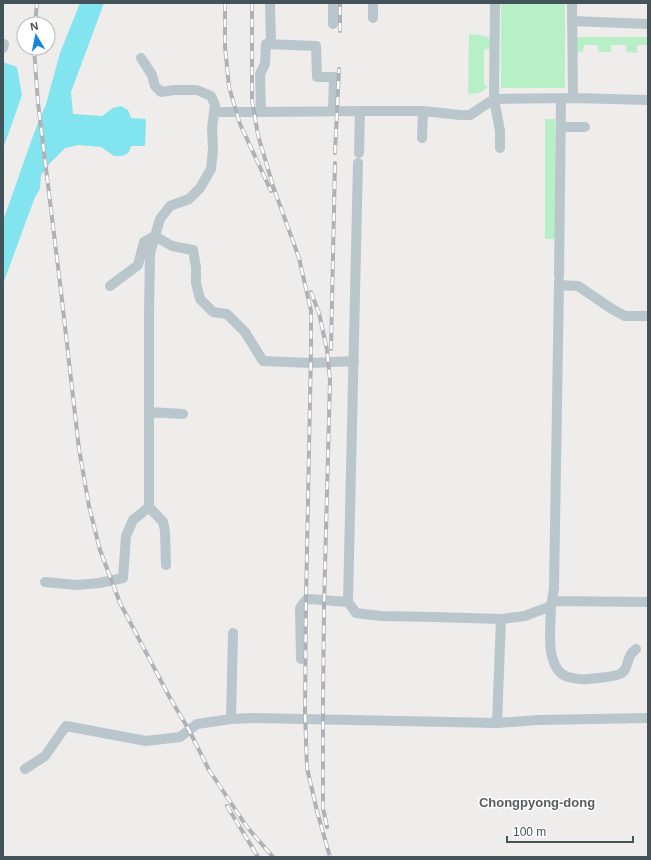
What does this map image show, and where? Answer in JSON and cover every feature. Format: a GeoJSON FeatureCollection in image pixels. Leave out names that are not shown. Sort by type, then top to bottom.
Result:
{"type":"FeatureCollection","features":[{"type":"Feature","properties":{"kind":"street"},"geometry":{"type":"LineString","coordinates":[[270,3],[271,44]]}},
{"type":"Feature","properties":{"kind":"street"},"geometry":{"type":"LineString","coordinates":[[333,3],[333,24]]}},
{"type":"Feature","properties":{"kind":"street"},"geometry":{"type":"LineString","coordinates":[[373,3],[373,18]]}},
{"type":"Feature","properties":{"kind":"street"},"geometry":{"type":"LineString","coordinates":[[495,3],[494,99],[500,131],[500,148]]}},
{"type":"Feature","properties":{"kind":"street"},"geometry":{"type":"LineString","coordinates":[[572,3],[573,98]]}},
{"type":"Feature","properties":{"kind":"street"},"geometry":{"type":"LineString","coordinates":[[572,21],[648,24]]}},
{"type":"Feature","properties":{"kind":"street"},"geometry":{"type":"LineString","coordinates":[[261,112],[260,74],[265,64],[266,44],[316,46],[317,77],[334,77],[333,111]]}},
{"type":"Feature","properties":{"kind":"street"},"geometry":{"type":"LineString","coordinates":[[141,58],[152,75],[156,86],[161,92],[174,90],[197,90],[211,96],[215,105],[212,128],[213,149],[211,168],[200,188],[190,199],[170,206],[160,219],[150,254],[149,507],[163,522],[165,531],[166,565]]}},
{"type":"Feature","properties":{"kind":"street"},"geometry":{"type":"LineString","coordinates":[[561,98],[554,589],[551,603],[550,646],[554,663],[562,674],[572,678],[584,679],[600,678],[620,674],[624,670],[630,654],[636,649]]}},
{"type":"Feature","properties":{"kind":"street"},"geometry":{"type":"LineString","coordinates":[[215,112],[423,111],[470,115],[494,99],[573,98],[648,100]]}},
{"type":"Feature","properties":{"kind":"street"},"geometry":{"type":"LineString","coordinates":[[360,111],[348,602],[356,613],[381,616],[501,619],[525,616],[551,603],[648,602]]}},
{"type":"Feature","properties":{"kind":"street"},"geometry":{"type":"LineString","coordinates":[[422,138],[423,111]]}},
{"type":"Feature","properties":{"kind":"street"},"geometry":{"type":"LineString","coordinates":[[561,127],[585,127]]}},
{"type":"Feature","properties":{"kind":"street"},"geometry":{"type":"LineString","coordinates":[[110,286],[138,265],[144,242],[155,236]]}},
{"type":"Feature","properties":{"kind":"street"},"geometry":{"type":"LineString","coordinates":[[155,236],[172,246],[192,250],[196,267],[196,283],[200,299],[213,312],[227,314],[246,332],[263,360],[311,363],[354,361]]}},
{"type":"Feature","properties":{"kind":"street"},"geometry":{"type":"LineString","coordinates":[[559,281],[578,286],[625,316],[648,316]]}},
{"type":"Feature","properties":{"kind":"street"},"geometry":{"type":"LineString","coordinates":[[149,412],[182,414]]}},
{"type":"Feature","properties":{"kind":"street"},"geometry":{"type":"LineString","coordinates":[[45,582],[77,586],[123,578],[126,536],[133,520],[149,507]]}},
{"type":"Feature","properties":{"kind":"street"},"geometry":{"type":"LineString","coordinates":[[301,659],[300,608],[306,600],[348,602]]}},
{"type":"Feature","properties":{"kind":"street"},"geometry":{"type":"LineString","coordinates":[[497,723],[501,619]]}},
{"type":"Feature","properties":{"kind":"street"},"geometry":{"type":"LineString","coordinates":[[231,719],[233,633]]}},
{"type":"Feature","properties":{"kind":"street"},"geometry":{"type":"LineString","coordinates":[[25,769],[45,756],[66,726],[146,741],[180,737],[196,724],[231,719],[252,718],[497,723],[538,720],[648,718]]}},
{"type":"Feature","properties":{"kind":"green space"},"geometry":{"type":"Polygon","coordinates":[[[501,3],[565,3],[565,88],[501,88],[501,3]]]}},
{"type":"Feature","properties":{"kind":"green space"},"geometry":{"type":"Polygon","coordinates":[[[469,34],[486,36],[490,40],[490,49],[484,50],[484,85],[488,86],[481,92],[468,94],[469,34]]]}},
{"type":"Feature","properties":{"kind":"green space"},"geometry":{"type":"Polygon","coordinates":[[[577,37],[648,37],[648,45],[637,45],[637,53],[626,52],[626,45],[611,45],[611,52],[598,52],[598,45],[584,45],[583,52],[577,52],[577,37]]]}},
{"type":"Feature","properties":{"kind":"green space"},"geometry":{"type":"Polygon","coordinates":[[[545,119],[555,119],[556,239],[545,239],[545,119]]]}},
{"type":"Feature","properties":{"kind":"water"},"geometry":{"type":"Polygon","coordinates":[[[80,3],[104,3],[71,92],[73,114],[102,116],[113,108],[121,106],[128,110],[131,118],[146,119],[145,146],[131,146],[129,152],[121,156],[114,156],[101,147],[79,145],[65,148],[41,175],[40,189],[35,197],[3,284],[3,221],[34,133],[46,104],[60,53],[80,3]]]}},
{"type":"Feature","properties":{"kind":"water"},"geometry":{"type":"Polygon","coordinates":[[[3,62],[17,67],[22,95],[3,149],[3,62]]]}},
{"type":"Feature","properties":{"kind":"railway"},"geometry":{"type":"LineString","coordinates":[[36,16],[37,3]]}},
{"type":"Feature","properties":{"kind":"railway"},"geometry":{"type":"LineString","coordinates":[[225,3],[225,46],[229,87],[240,124],[271,191]]}},
{"type":"Feature","properties":{"kind":"railway"},"geometry":{"type":"LineString","coordinates":[[252,3],[252,100],[258,135],[273,186],[299,258],[311,311],[305,712],[307,768],[330,857]]}},
{"type":"Feature","properties":{"kind":"railway"},"geometry":{"type":"LineString","coordinates":[[340,3],[340,31]]}},
{"type":"Feature","properties":{"kind":"railway"},"geometry":{"type":"LineString","coordinates":[[35,56],[38,103],[79,449],[89,506],[100,550],[120,603],[209,770],[247,827],[273,857]]}},
{"type":"Feature","properties":{"kind":"railway"},"geometry":{"type":"LineString","coordinates":[[335,153],[339,69]]}},
{"type":"Feature","properties":{"kind":"railway"},"geometry":{"type":"LineString","coordinates":[[331,349],[335,163]]}},
{"type":"Feature","properties":{"kind":"railway"},"geometry":{"type":"LineString","coordinates":[[311,292],[319,313],[327,350],[330,380],[323,704],[323,808],[327,827]]}},
{"type":"Feature","properties":{"kind":"railway"},"geometry":{"type":"LineString","coordinates":[[227,806],[258,857]]}},
{"type":"Feature","properties":{"kind":"district","name":"Chongpyong-dong"},"geometry":{"type":"Point","coordinates":[537,802]}}]}
